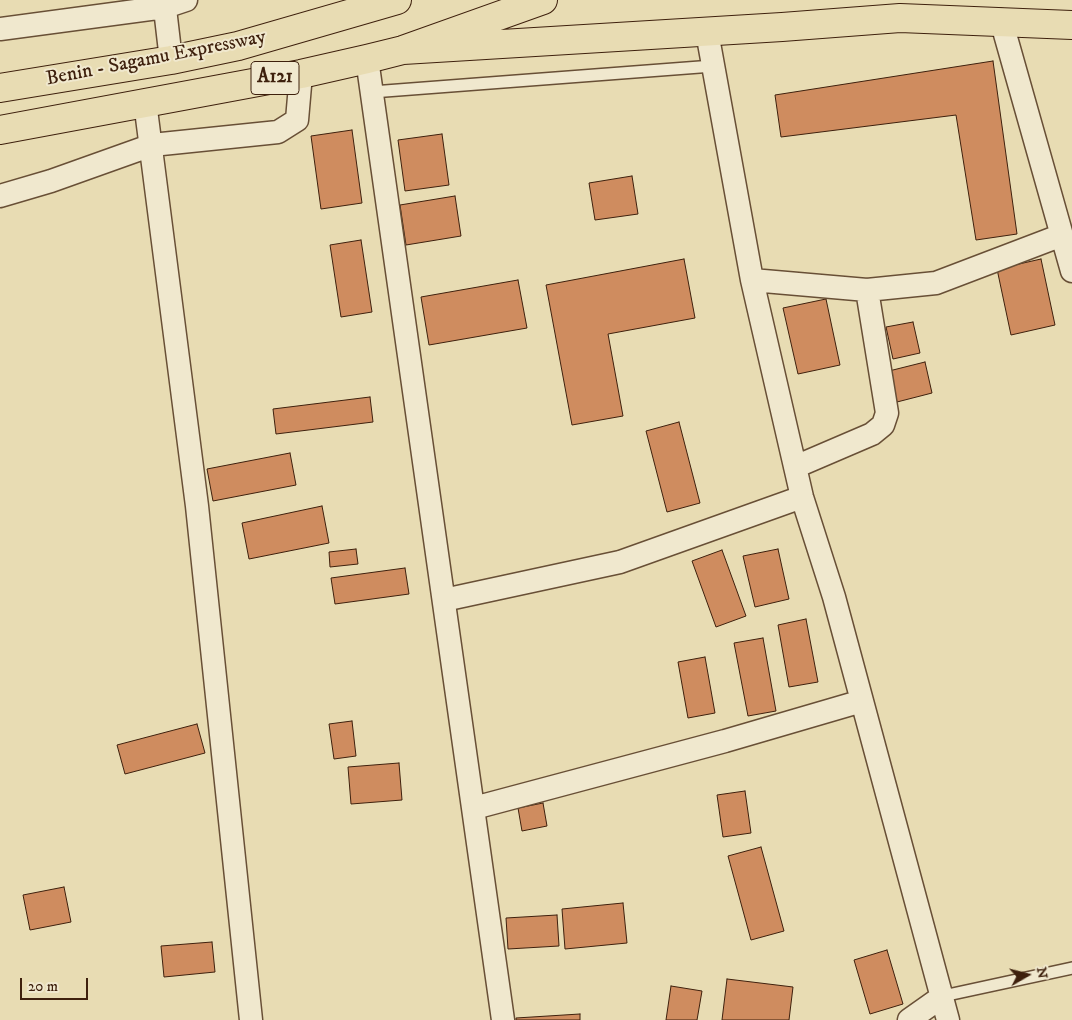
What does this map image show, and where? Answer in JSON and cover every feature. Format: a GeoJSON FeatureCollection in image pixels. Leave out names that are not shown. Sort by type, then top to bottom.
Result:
{"type":"FeatureCollection","features":[{"type":"Feature","properties":{"kind":"highway","name":"Benin - Sagamu Expressway"},"geometry":{"type":"LineString","coordinates":[[0,88],[170,60],[238,46],[345,7],[397,0]]}},
{"type":"Feature","properties":{"kind":"highway","name":"A121"},"geometry":{"type":"LineString","coordinates":[[0,130],[300,74],[367,59],[403,50],[543,0]]}},
{"type":"Feature","properties":{"kind":"highway"},"geometry":{"type":"LineString","coordinates":[[403,50],[707,32],[900,18],[1001,20],[1072,25]]}},
{"type":"Feature","properties":{"kind":"street"},"geometry":{"type":"LineString","coordinates":[[0,29],[172,2],[170,60]]}},
{"type":"Feature","properties":{"kind":"street"},"geometry":{"type":"LineString","coordinates":[[1001,20],[1072,271]]}},
{"type":"Feature","properties":{"kind":"street"},"geometry":{"type":"LineString","coordinates":[[707,32],[752,280],[802,497],[834,597],[948,1020]]}},
{"type":"Feature","properties":{"kind":"street"},"geometry":{"type":"LineString","coordinates":[[367,59],[503,1020]]}},
{"type":"Feature","properties":{"kind":"street"},"geometry":{"type":"LineString","coordinates":[[0,196],[51,181],[152,145],[278,132],[297,120],[300,74]]}},
{"type":"Feature","properties":{"kind":"street"},"geometry":{"type":"LineString","coordinates":[[145,102],[198,506],[251,1020]]}},
{"type":"Feature","properties":{"kind":"street"},"geometry":{"type":"LineString","coordinates":[[752,280],[867,290],[936,283],[1062,235]]}},
{"type":"Feature","properties":{"kind":"street"},"geometry":{"type":"LineString","coordinates":[[795,466],[872,434],[883,425],[887,413],[867,290]]}},
{"type":"Feature","properties":{"kind":"street"},"geometry":{"type":"LineString","coordinates":[[444,600],[620,562],[802,497]]}},
{"type":"Feature","properties":{"kind":"street"},"geometry":{"type":"LineString","coordinates":[[474,808],[725,741],[862,701]]}},
{"type":"Feature","properties":{"kind":"street"},"geometry":{"type":"LineString","coordinates":[[909,1020],[943,996]]}},
{"type":"Feature","properties":{"kind":"lane"},"geometry":{"type":"LineString","coordinates":[[372,92],[713,66]]}},
{"type":"Feature","properties":{"kind":"lane"},"geometry":{"type":"LineString","coordinates":[[943,996],[1072,968]]}},
{"type":"Feature","properties":{"kind":"building"},"geometry":{"type":"Polygon","coordinates":[[[993,61],[1017,234],[976,240],[956,115],[781,137],[775,95],[993,61]]]}},
{"type":"Feature","properties":{"kind":"building"},"geometry":{"type":"Polygon","coordinates":[[[352,130],[362,203],[321,209],[311,136],[352,130]]]}},
{"type":"Feature","properties":{"kind":"building"},"geometry":{"type":"Polygon","coordinates":[[[442,134],[449,185],[405,191],[398,140],[442,134]]]}},
{"type":"Feature","properties":{"kind":"building"},"geometry":{"type":"Polygon","coordinates":[[[632,176],[638,214],[595,220],[589,183],[632,176]]]}},
{"type":"Feature","properties":{"kind":"building"},"geometry":{"type":"Polygon","coordinates":[[[455,196],[461,236],[406,245],[400,205],[455,196]]]}},
{"type":"Feature","properties":{"kind":"building"},"geometry":{"type":"Polygon","coordinates":[[[361,240],[372,312],[341,317],[330,245],[361,240]]]}},
{"type":"Feature","properties":{"kind":"building"},"geometry":{"type":"Polygon","coordinates":[[[684,259],[695,318],[608,334],[623,416],[572,425],[546,285],[684,259]]]}},
{"type":"Feature","properties":{"kind":"building"},"geometry":{"type":"Polygon","coordinates":[[[1041,259],[1055,325],[1011,335],[997,269],[1041,259]]]}},
{"type":"Feature","properties":{"kind":"building"},"geometry":{"type":"Polygon","coordinates":[[[518,280],[527,328],[429,345],[421,297],[518,280]]]}},
{"type":"Feature","properties":{"kind":"building"},"geometry":{"type":"Polygon","coordinates":[[[826,299],[840,365],[798,374],[783,308],[826,299]]]}},
{"type":"Feature","properties":{"kind":"building"},"geometry":{"type":"Polygon","coordinates":[[[913,322],[920,353],[893,359],[886,327],[913,322]]]}},
{"type":"Feature","properties":{"kind":"building"},"geometry":{"type":"Polygon","coordinates":[[[925,362],[932,393],[897,402],[889,371],[925,362]]]}},
{"type":"Feature","properties":{"kind":"building"},"geometry":{"type":"Polygon","coordinates":[[[370,397],[373,422],[276,434],[273,409],[370,397]]]}},
{"type":"Feature","properties":{"kind":"building"},"geometry":{"type":"Polygon","coordinates":[[[679,422],[700,503],[667,512],[646,431],[679,422]]]}},
{"type":"Feature","properties":{"kind":"building"},"geometry":{"type":"Polygon","coordinates":[[[290,453],[296,485],[213,501],[207,469],[290,453]]]}},
{"type":"Feature","properties":{"kind":"building"},"geometry":{"type":"Polygon","coordinates":[[[322,506],[329,543],[249,559],[242,523],[322,506]]]}},
{"type":"Feature","properties":{"kind":"building"},"geometry":{"type":"Polygon","coordinates":[[[356,549],[358,564],[330,567],[329,552],[356,549]]]}},
{"type":"Feature","properties":{"kind":"building"},"geometry":{"type":"Polygon","coordinates":[[[778,549],[789,599],[755,607],[743,556],[778,549]]]}},
{"type":"Feature","properties":{"kind":"building"},"geometry":{"type":"Polygon","coordinates":[[[722,550],[746,616],[716,627],[692,561],[722,550]]]}},
{"type":"Feature","properties":{"kind":"building"},"geometry":{"type":"Polygon","coordinates":[[[405,568],[409,594],[335,604],[331,578],[405,568]]]}},
{"type":"Feature","properties":{"kind":"building"},"geometry":{"type":"Polygon","coordinates":[[[806,619],[818,682],[789,687],[778,625],[806,619]]]}},
{"type":"Feature","properties":{"kind":"building"},"geometry":{"type":"Polygon","coordinates":[[[763,638],[776,711],[748,716],[734,643],[763,638]]]}},
{"type":"Feature","properties":{"kind":"building"},"geometry":{"type":"Polygon","coordinates":[[[705,657],[715,713],[688,718],[678,662],[705,657]]]}},
{"type":"Feature","properties":{"kind":"building"},"geometry":{"type":"Polygon","coordinates":[[[352,721],[356,756],[334,759],[329,724],[352,721]]]}},
{"type":"Feature","properties":{"kind":"building"},"geometry":{"type":"Polygon","coordinates":[[[197,724],[205,753],[125,774],[117,745],[197,724]]]}},
{"type":"Feature","properties":{"kind":"building"},"geometry":{"type":"Polygon","coordinates":[[[399,763],[402,800],[351,804],[348,767],[399,763]]]}},
{"type":"Feature","properties":{"kind":"building"},"geometry":{"type":"Polygon","coordinates":[[[745,791],[751,833],[723,837],[717,795],[745,791]]]}},
{"type":"Feature","properties":{"kind":"building"},"geometry":{"type":"Polygon","coordinates":[[[543,803],[547,826],[522,831],[518,808],[543,803]]]}},
{"type":"Feature","properties":{"kind":"building"},"geometry":{"type":"Polygon","coordinates":[[[761,847],[784,931],[751,940],[728,856],[761,847]]]}},
{"type":"Feature","properties":{"kind":"building"},"geometry":{"type":"Polygon","coordinates":[[[64,887],[71,922],[30,930],[23,895],[64,887]]]}},
{"type":"Feature","properties":{"kind":"building"},"geometry":{"type":"Polygon","coordinates":[[[623,903],[627,943],[565,949],[562,909],[623,903]]]}},
{"type":"Feature","properties":{"kind":"building"},"geometry":{"type":"Polygon","coordinates":[[[557,915],[559,946],[508,949],[506,918],[557,915]]]}},
{"type":"Feature","properties":{"kind":"building"},"geometry":{"type":"Polygon","coordinates":[[[212,942],[215,972],[164,977],[161,946],[212,942]]]}},
{"type":"Feature","properties":{"kind":"building"},"geometry":{"type":"Polygon","coordinates":[[[887,950],[903,1004],[870,1014],[854,960],[887,950]]]}},
{"type":"Feature","properties":{"kind":"building"},"geometry":{"type":"Polygon","coordinates":[[[727,979],[793,987],[789,1020],[722,1020],[727,979]]]}},
{"type":"Feature","properties":{"kind":"building"},"geometry":{"type":"Polygon","coordinates":[[[671,986],[702,991],[697,1020],[666,1020],[671,986]]]}},
{"type":"Feature","properties":{"kind":"building"},"geometry":{"type":"Polygon","coordinates":[[[580,1014],[580,1020],[516,1020],[516,1018],[580,1014]]]}}]}
